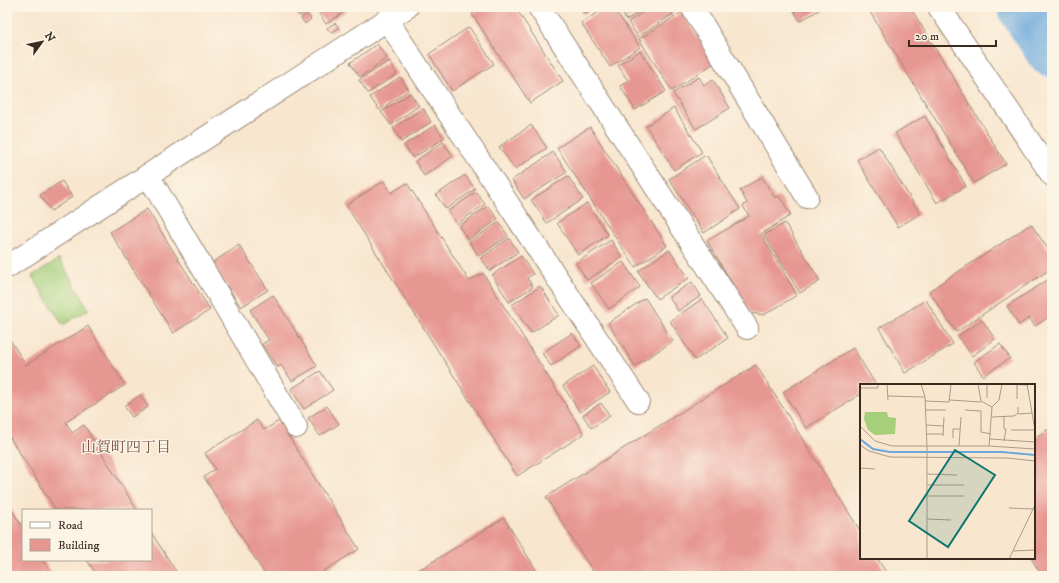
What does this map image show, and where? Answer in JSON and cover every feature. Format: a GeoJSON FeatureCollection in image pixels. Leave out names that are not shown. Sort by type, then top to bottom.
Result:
{"type":"FeatureCollection","features":[{"type":"Feature","properties":{"kind":"street"},"geometry":{"type":"LineString","coordinates":[[7,267],[407,7]]}},
{"type":"Feature","properties":{"kind":"street"},"geometry":{"type":"LineString","coordinates":[[539,7],[746,328]]}},
{"type":"Feature","properties":{"kind":"street"},"geometry":{"type":"LineString","coordinates":[[692,7],[807,197]]}},
{"type":"Feature","properties":{"kind":"street"},"geometry":{"type":"LineString","coordinates":[[939,7],[1052,175]]}},
{"type":"Feature","properties":{"kind":"street"},"geometry":{"type":"LineString","coordinates":[[387,20],[638,401]]}},
{"type":"Feature","properties":{"kind":"street"},"geometry":{"type":"LineString","coordinates":[[148,175],[296,427]]}},
{"type":"Feature","properties":{"kind":"green space"},"geometry":{"type":"Polygon","coordinates":[[[59,259],[89,309],[63,325],[32,276],[59,259]]]}},
{"type":"Feature","properties":{"kind":"building"},"geometry":{"type":"Polygon","coordinates":[[[303,7],[306,12],[299,16],[295,10],[303,7]]]}},
{"type":"Feature","properties":{"kind":"building"},"geometry":{"type":"Polygon","coordinates":[[[315,7],[352,7],[326,24],[315,7]]]}},
{"type":"Feature","properties":{"kind":"building"},"geometry":{"type":"Polygon","coordinates":[[[484,7],[515,7],[563,81],[530,103],[472,14],[484,7]]]}},
{"type":"Feature","properties":{"kind":"building"},"geometry":{"type":"Polygon","coordinates":[[[579,7],[596,7],[584,14],[579,7]]]}},
{"type":"Feature","properties":{"kind":"building"},"geometry":{"type":"Polygon","coordinates":[[[607,7],[613,7],[640,47],[610,67],[581,23],[607,7]]]}},
{"type":"Feature","properties":{"kind":"building"},"geometry":{"type":"Polygon","coordinates":[[[618,7],[647,7],[626,20],[618,7]]]}},
{"type":"Feature","properties":{"kind":"building"},"geometry":{"type":"Polygon","coordinates":[[[651,7],[669,7],[673,14],[638,37],[628,22],[651,7]]]}},
{"type":"Feature","properties":{"kind":"building"},"geometry":{"type":"Polygon","coordinates":[[[792,7],[824,7],[800,21],[792,7]]]}},
{"type":"Feature","properties":{"kind":"building"},"geometry":{"type":"Polygon","coordinates":[[[867,7],[910,7],[1006,164],[974,183],[867,7]]]}},
{"type":"Feature","properties":{"kind":"building"},"geometry":{"type":"Polygon","coordinates":[[[682,12],[714,63],[672,91],[639,39],[682,12]]]}},
{"type":"Feature","properties":{"kind":"building"},"geometry":{"type":"Polygon","coordinates":[[[307,14],[311,19],[305,24],[301,18],[307,14]]]}},
{"type":"Feature","properties":{"kind":"building"},"geometry":{"type":"Polygon","coordinates":[[[335,23],[339,28],[331,33],[327,28],[335,23]]]}},
{"type":"Feature","properties":{"kind":"building"},"geometry":{"type":"Polygon","coordinates":[[[469,27],[494,64],[452,91],[429,54],[469,27]]]}},
{"type":"Feature","properties":{"kind":"building"},"geometry":{"type":"Polygon","coordinates":[[[377,44],[387,58],[360,77],[350,63],[377,44]]]}},
{"type":"Feature","properties":{"kind":"building"},"geometry":{"type":"Polygon","coordinates":[[[640,51],[666,91],[635,110],[620,86],[628,81],[618,65],[640,51]]]}},
{"type":"Feature","properties":{"kind":"building"},"geometry":{"type":"Polygon","coordinates":[[[389,61],[397,74],[368,93],[359,80],[389,61]]]}},
{"type":"Feature","properties":{"kind":"building"},"geometry":{"type":"Polygon","coordinates":[[[400,77],[409,90],[379,110],[370,97],[400,77]]]}},
{"type":"Feature","properties":{"kind":"building"},"geometry":{"type":"Polygon","coordinates":[[[699,77],[704,85],[713,80],[730,108],[696,129],[673,93],[699,77]]]}},
{"type":"Feature","properties":{"kind":"building"},"geometry":{"type":"Polygon","coordinates":[[[410,93],[419,106],[391,125],[381,112],[410,93]]]}},
{"type":"Feature","properties":{"kind":"building"},"geometry":{"type":"Polygon","coordinates":[[[423,108],[431,122],[401,142],[393,128],[423,108]]]}},
{"type":"Feature","properties":{"kind":"building"},"geometry":{"type":"Polygon","coordinates":[[[674,108],[702,152],[674,170],[646,126],[674,108]]]}},
{"type":"Feature","properties":{"kind":"building"},"geometry":{"type":"Polygon","coordinates":[[[925,116],[966,186],[937,203],[895,133],[925,116]]]}},
{"type":"Feature","properties":{"kind":"building"},"geometry":{"type":"Polygon","coordinates":[[[435,125],[444,138],[413,158],[404,145],[435,125]]]}},
{"type":"Feature","properties":{"kind":"building"},"geometry":{"type":"Polygon","coordinates":[[[531,125],[547,148],[515,169],[499,147],[531,125]]]}},
{"type":"Feature","properties":{"kind":"building"},"geometry":{"type":"Polygon","coordinates":[[[590,127],[667,246],[635,267],[557,148],[590,127]]]}},
{"type":"Feature","properties":{"kind":"building"},"geometry":{"type":"Polygon","coordinates":[[[443,142],[453,156],[424,176],[415,161],[443,142]]]}},
{"type":"Feature","properties":{"kind":"building"},"geometry":{"type":"Polygon","coordinates":[[[879,147],[920,214],[898,227],[857,160],[879,147]]]}},
{"type":"Feature","properties":{"kind":"building"},"geometry":{"type":"Polygon","coordinates":[[[553,152],[567,172],[524,199],[512,180],[553,152]]]}},
{"type":"Feature","properties":{"kind":"building"},"geometry":{"type":"Polygon","coordinates":[[[706,155],[740,209],[704,233],[669,179],[706,155]]]}},
{"type":"Feature","properties":{"kind":"building"},"geometry":{"type":"Polygon","coordinates":[[[465,175],[475,189],[446,209],[436,195],[465,175]]]}},
{"type":"Feature","properties":{"kind":"building"},"geometry":{"type":"Polygon","coordinates":[[[568,176],[583,199],[547,223],[531,200],[568,176]]]}},
{"type":"Feature","properties":{"kind":"building"},"geometry":{"type":"Polygon","coordinates":[[[762,177],[775,198],[779,196],[791,215],[761,234],[797,295],[764,315],[750,313],[707,241],[749,216],[743,206],[747,203],[740,190],[762,177]]]}},
{"type":"Feature","properties":{"kind":"building"},"geometry":{"type":"Polygon","coordinates":[[[62,181],[72,197],[51,211],[40,195],[62,181]]]}},
{"type":"Feature","properties":{"kind":"building"},"geometry":{"type":"Polygon","coordinates":[[[384,181],[391,193],[407,183],[469,281],[483,273],[584,434],[517,476],[346,205],[384,181]]]}},
{"type":"Feature","properties":{"kind":"building"},"geometry":{"type":"Polygon","coordinates":[[[476,192],[485,204],[457,224],[448,211],[476,192]]]}},
{"type":"Feature","properties":{"kind":"building"},"geometry":{"type":"Polygon","coordinates":[[[587,203],[608,235],[578,255],[557,223],[587,203]]]}},
{"type":"Feature","properties":{"kind":"building"},"geometry":{"type":"Polygon","coordinates":[[[488,206],[498,219],[468,240],[459,226],[488,206]]]}},
{"type":"Feature","properties":{"kind":"building"},"geometry":{"type":"Polygon","coordinates":[[[147,209],[210,310],[173,333],[110,232],[147,209]]]}},
{"type":"Feature","properties":{"kind":"building"},"geometry":{"type":"Polygon","coordinates":[[[499,222],[508,236],[479,256],[469,242],[499,222]]]}},
{"type":"Feature","properties":{"kind":"building"},"geometry":{"type":"Polygon","coordinates":[[[785,223],[820,281],[800,293],[764,235],[785,223]]]}},
{"type":"Feature","properties":{"kind":"building"},"geometry":{"type":"Polygon","coordinates":[[[1031,224],[1052,255],[1052,268],[956,332],[929,291],[1031,224]]]}},
{"type":"Feature","properties":{"kind":"building"},"geometry":{"type":"Polygon","coordinates":[[[509,238],[518,252],[490,271],[481,258],[509,238]]]}},
{"type":"Feature","properties":{"kind":"building"},"geometry":{"type":"Polygon","coordinates":[[[611,240],[622,257],[587,280],[576,263],[611,240]]]}},
{"type":"Feature","properties":{"kind":"building"},"geometry":{"type":"Polygon","coordinates":[[[239,245],[268,290],[241,307],[212,263],[239,245]]]}},
{"type":"Feature","properties":{"kind":"building"},"geometry":{"type":"Polygon","coordinates":[[[669,250],[689,278],[657,299],[638,271],[669,250]]]}},
{"type":"Feature","properties":{"kind":"building"},"geometry":{"type":"Polygon","coordinates":[[[521,256],[533,274],[527,278],[533,287],[509,302],[492,275],[521,256]]]}},
{"type":"Feature","properties":{"kind":"building"},"geometry":{"type":"Polygon","coordinates":[[[623,262],[640,287],[609,309],[591,283],[623,262]]]}},
{"type":"Feature","properties":{"kind":"building"},"geometry":{"type":"Polygon","coordinates":[[[1052,277],[1052,315],[1035,326],[1029,318],[1019,325],[1007,306],[1052,277]]]}},
{"type":"Feature","properties":{"kind":"building"},"geometry":{"type":"Polygon","coordinates":[[[692,282],[701,296],[678,311],[669,297],[692,282]]]}},
{"type":"Feature","properties":{"kind":"building"},"geometry":{"type":"Polygon","coordinates":[[[540,286],[559,315],[531,333],[512,305],[540,286]]]}},
{"type":"Feature","properties":{"kind":"building"},"geometry":{"type":"Polygon","coordinates":[[[273,295],[317,366],[292,381],[281,365],[277,367],[262,344],[269,340],[250,310],[273,295]]]}},
{"type":"Feature","properties":{"kind":"building"},"geometry":{"type":"Polygon","coordinates":[[[645,298],[673,341],[635,366],[608,323],[645,298]]]}},
{"type":"Feature","properties":{"kind":"building"},"geometry":{"type":"Polygon","coordinates":[[[702,299],[728,338],[695,360],[670,321],[702,299]]]}},
{"type":"Feature","properties":{"kind":"building"},"geometry":{"type":"Polygon","coordinates":[[[926,300],[953,344],[905,373],[879,328],[926,300]]]}},
{"type":"Feature","properties":{"kind":"building"},"geometry":{"type":"Polygon","coordinates":[[[982,320],[995,339],[972,356],[958,336],[982,320]]]}},
{"type":"Feature","properties":{"kind":"building"},"geometry":{"type":"Polygon","coordinates":[[[88,326],[125,385],[66,422],[72,433],[84,425],[136,509],[55,509],[7,433],[7,335],[26,365],[88,326]]]}},
{"type":"Feature","properties":{"kind":"building"},"geometry":{"type":"Polygon","coordinates":[[[572,333],[581,346],[551,366],[542,353],[572,333]]]}},
{"type":"Feature","properties":{"kind":"building"},"geometry":{"type":"Polygon","coordinates":[[[1000,344],[1010,358],[983,376],[974,362],[1000,344]]]}},
{"type":"Feature","properties":{"kind":"building"},"geometry":{"type":"Polygon","coordinates":[[[853,348],[875,384],[860,384],[860,395],[806,428],[783,392],[853,348]]]}},
{"type":"Feature","properties":{"kind":"building"},"geometry":{"type":"Polygon","coordinates":[[[756,365],[860,530],[860,559],[878,559],[888,576],[596,576],[546,497],[756,365]]]}},
{"type":"Feature","properties":{"kind":"building"},"geometry":{"type":"Polygon","coordinates":[[[593,366],[610,392],[580,412],[563,386],[593,366]]]}},
{"type":"Feature","properties":{"kind":"building"},"geometry":{"type":"Polygon","coordinates":[[[320,371],[333,390],[304,409],[291,389],[320,371]]]}},
{"type":"Feature","properties":{"kind":"building"},"geometry":{"type":"Polygon","coordinates":[[[140,395],[148,407],[132,417],[124,406],[140,395]]]}},
{"type":"Feature","properties":{"kind":"building"},"geometry":{"type":"Polygon","coordinates":[[[601,403],[610,416],[591,428],[583,415],[601,403]]]}},
{"type":"Feature","properties":{"kind":"building"},"geometry":{"type":"Polygon","coordinates":[[[327,406],[339,424],[320,436],[308,418],[327,406]]]}},
{"type":"Feature","properties":{"kind":"building"},"geometry":{"type":"Polygon","coordinates":[[[257,420],[264,430],[279,421],[359,549],[316,576],[266,576],[204,477],[215,469],[205,453],[257,420]]]}},
{"type":"Feature","properties":{"kind":"building"},"geometry":{"type":"Polygon","coordinates":[[[1052,427],[1052,576],[1042,576],[1032,559],[1035,559],[1035,437],[1052,427]]]}},
{"type":"Feature","properties":{"kind":"building"},"geometry":{"type":"Polygon","coordinates":[[[7,502],[22,526],[22,561],[44,561],[53,576],[7,576],[7,502]]]}},
{"type":"Feature","properties":{"kind":"building"},"geometry":{"type":"Polygon","coordinates":[[[504,518],[540,576],[409,576],[504,518]]]}},
{"type":"Feature","properties":{"kind":"building"},"geometry":{"type":"Polygon","coordinates":[[[152,534],[179,576],[97,576],[88,561],[152,561],[152,534]]]}},
{"type":"Feature","properties":{"kind":"waterway"},"geometry":{"type":"LineString","coordinates":[[1023,7],[1052,51]]}},
{"type":"Feature","properties":{"kind":"district","name":"山賀町四丁目"},"geometry":{"type":"Point","coordinates":[126,447]}}]}
